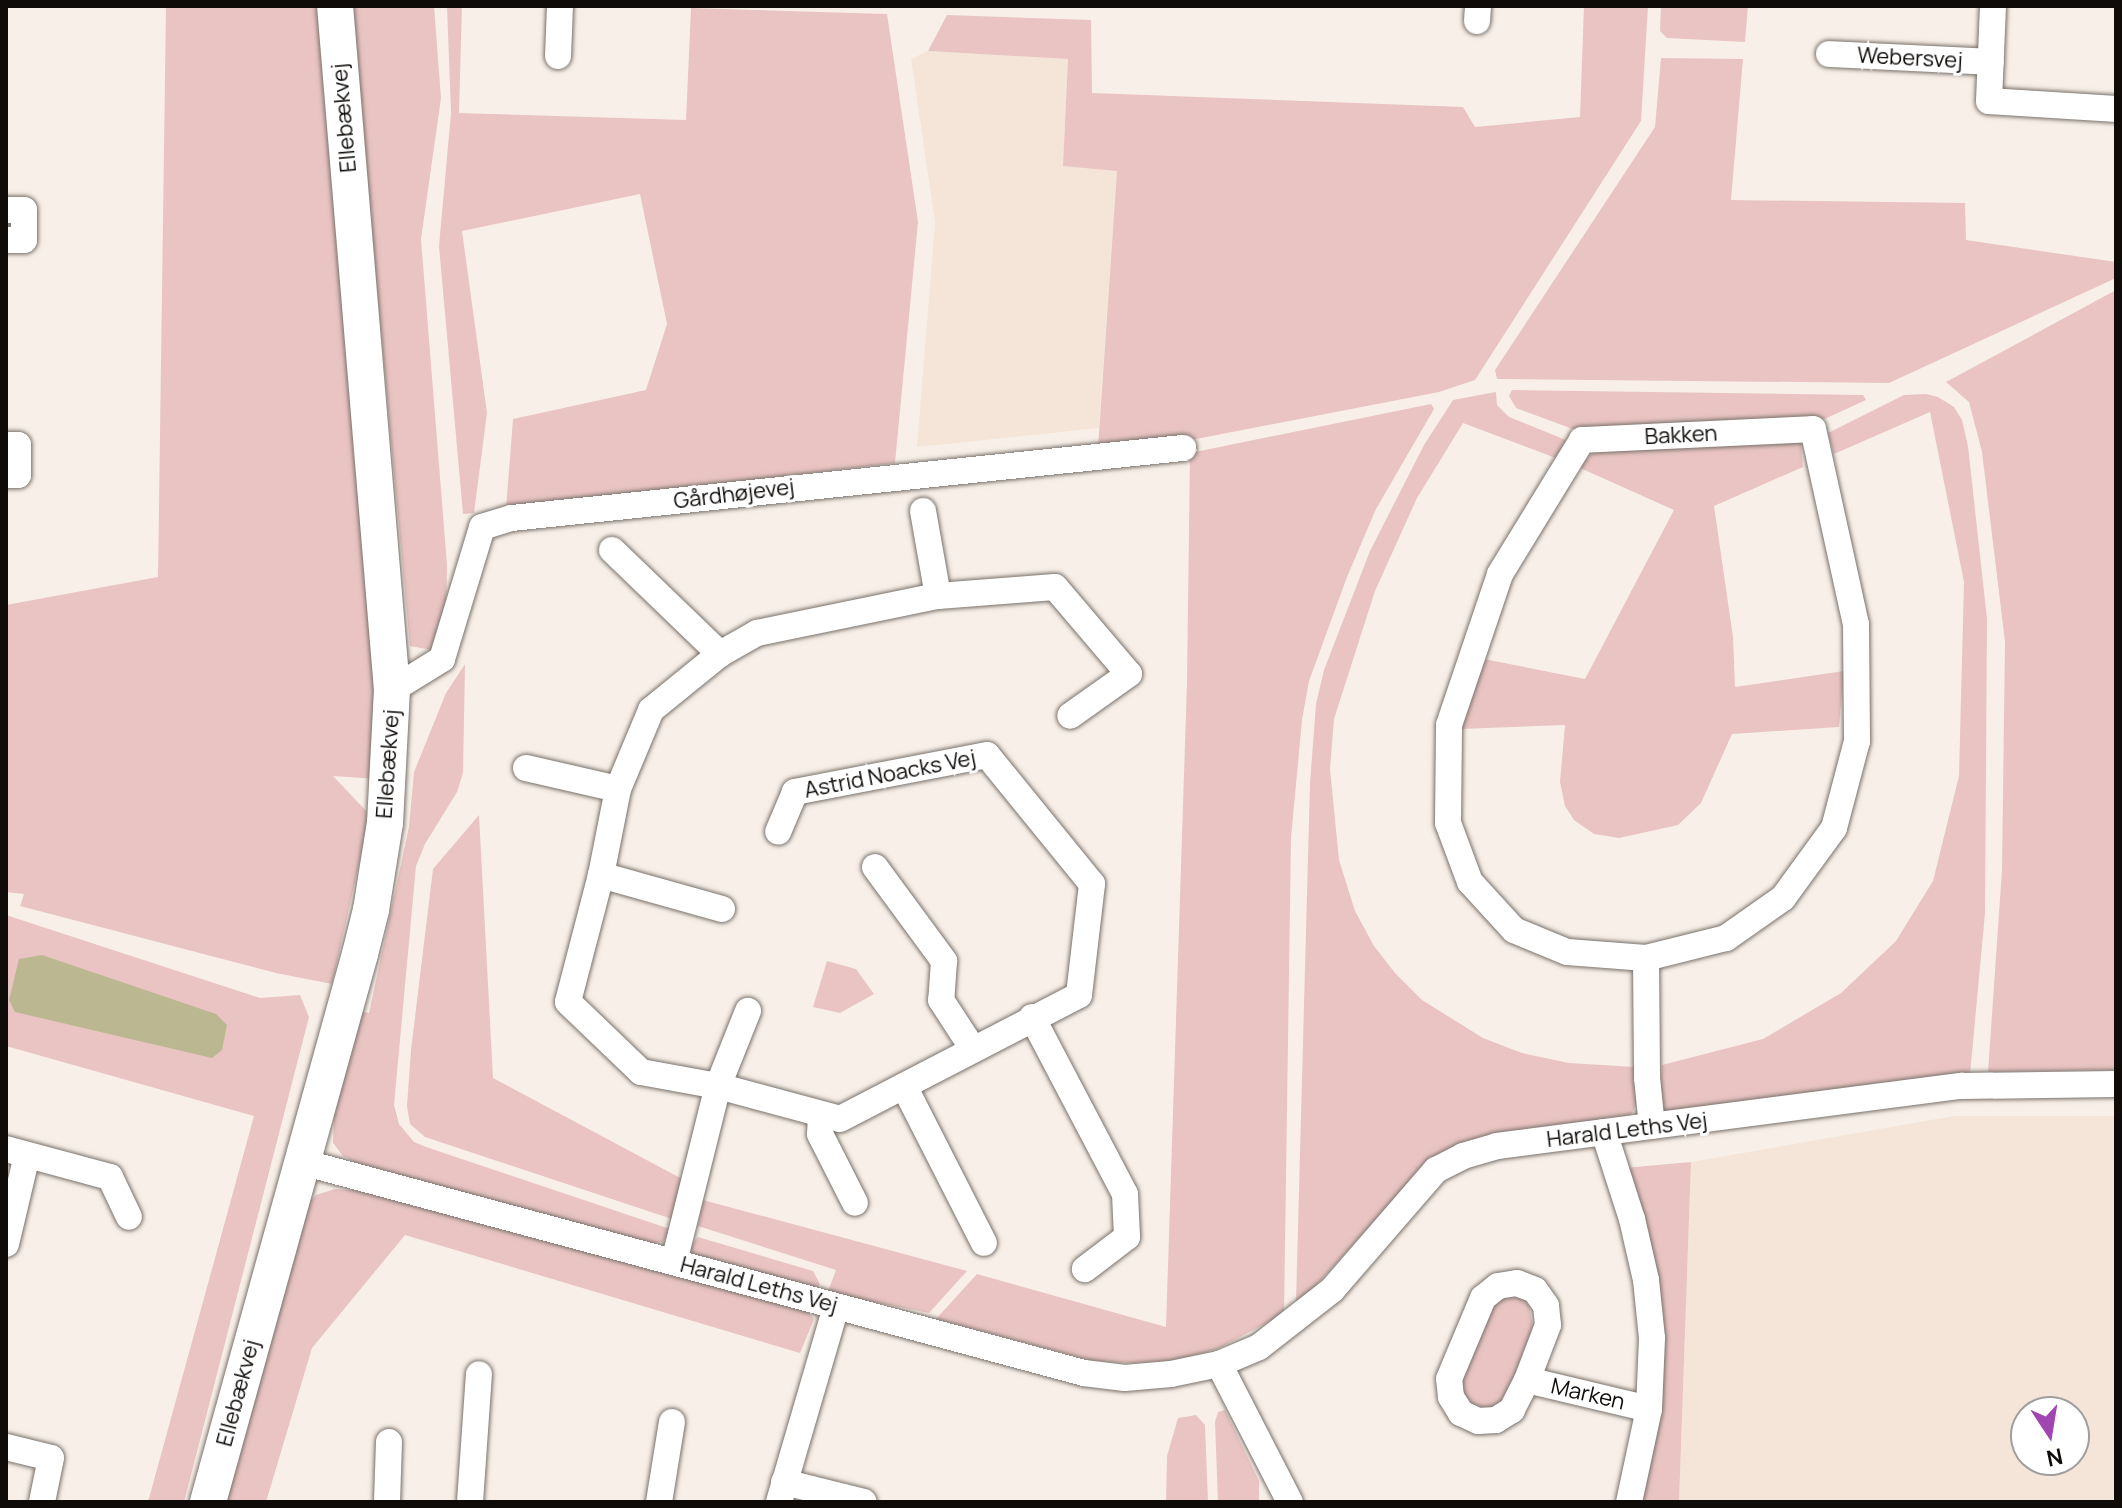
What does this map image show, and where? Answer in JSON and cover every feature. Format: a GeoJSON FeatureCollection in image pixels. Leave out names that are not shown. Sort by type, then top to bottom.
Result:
{"type":"FeatureCollection","features":[{"type":"Feature","properties":{"kind":"street","name":"Ellebækvej"},"geometry":{"type":"LineString","coordinates":[[208,1502],[371,910],[385,823],[392,690],[335,6]]}},
{"type":"Feature","properties":{"kind":"street"},"geometry":{"type":"LineString","coordinates":[[558,56],[560,6]]}},
{"type":"Feature","properties":{"kind":"street","name":"Webersvej"},"geometry":{"type":"LineString","coordinates":[[1993,6],[1989,101],[2116,109]]}},
{"type":"Feature","properties":{"kind":"street","name":"Webersvej"},"geometry":{"type":"LineString","coordinates":[[1829,54],[1991,62]]}},
{"type":"Feature","properties":{"kind":"street"},"geometry":{"type":"LineString","coordinates":[[6,210],[24,210],[24,240],[6,240]]}},
{"type":"Feature","properties":{"kind":"street","name":"Bakken"},"geometry":{"type":"LineString","coordinates":[[1813,429],[1856,624],[1857,741],[1834,828],[1783,898],[1738,930],[1726,938],[1646,958],[1567,952],[1514,930],[1470,882],[1448,823],[1449,725],[1500,574],[1582,440],[1813,429]]}},
{"type":"Feature","properties":{"kind":"street"},"geometry":{"type":"LineString","coordinates":[[6,445],[18,445],[18,475],[6,475]]}},
{"type":"Feature","properties":{"kind":"street","name":"Gårdhøjevej"},"geometry":{"type":"LineString","coordinates":[[392,690],[442,659],[482,527],[512,518],[1183,448]]}},
{"type":"Feature","properties":{"kind":"street"},"geometry":{"type":"LineString","coordinates":[[923,511],[938,596]]}},
{"type":"Feature","properties":{"kind":"street"},"geometry":{"type":"LineString","coordinates":[[612,550],[720,654]]}},
{"type":"Feature","properties":{"kind":"street","name":"Astrid Noacks Vej"},"geometry":{"type":"LineString","coordinates":[[778,832],[795,792],[987,755],[1092,884],[1079,995],[840,1119],[718,1086],[641,1072],[568,1002],[601,875],[618,789],[651,710],[720,654],[757,633],[938,596],[1055,587],[1129,674],[1070,716]]}},
{"type":"Feature","properties":{"kind":"street"},"geometry":{"type":"LineString","coordinates":[[526,768],[618,789]]}},
{"type":"Feature","properties":{"kind":"street"},"geometry":{"type":"LineString","coordinates":[[875,867],[944,961],[941,1000],[973,1049]]}},
{"type":"Feature","properties":{"kind":"street"},"geometry":{"type":"LineString","coordinates":[[601,875],[722,909]]}},
{"type":"Feature","properties":{"kind":"street"},"geometry":{"type":"LineString","coordinates":[[1646,958],[1647,1078],[1652,1126]]}},
{"type":"Feature","properties":{"kind":"street"},"geometry":{"type":"LineString","coordinates":[[674,1262],[718,1086],[748,1011]]}},
{"type":"Feature","properties":{"kind":"street"},"geometry":{"type":"LineString","coordinates":[[1032,1017],[1125,1194],[1127,1237],[1085,1269]]}},
{"type":"Feature","properties":{"kind":"street","name":"Harald Leths Vej"},"geometry":{"type":"LineString","coordinates":[[302,1162],[1084,1373],[1125,1378],[1171,1374],[1219,1364],[1259,1347],[1332,1290],[1436,1170],[1463,1156],[1497,1146],[1962,1086],[2116,1084]]}},
{"type":"Feature","properties":{"kind":"street"},"geometry":{"type":"LineString","coordinates":[[904,1086],[984,1243]]}},
{"type":"Feature","properties":{"kind":"street"},"geometry":{"type":"LineString","coordinates":[[821,1116],[820,1134],[855,1203]]}},
{"type":"Feature","properties":{"kind":"street"},"geometry":{"type":"LineString","coordinates":[[1604,1132],[1632,1219],[1646,1280],[1652,1338],[1649,1409],[1629,1502]]}},
{"type":"Feature","properties":{"kind":"street"},"geometry":{"type":"LineString","coordinates":[[6,1244],[16,1152],[110,1177],[129,1217]]}},
{"type":"Feature","properties":{"kind":"street","name":"Marken"},"geometry":{"type":"LineString","coordinates":[[1517,1283],[1535,1290],[1546,1306],[1548,1325],[1527,1380],[1512,1410],[1496,1420],[1478,1421],[1461,1413],[1451,1397],[1449,1379],[1483,1298],[1498,1286],[1517,1283]]}},
{"type":"Feature","properties":{"kind":"street"},"geometry":{"type":"LineString","coordinates":[[836,1307],[782,1492],[864,1502]]}},
{"type":"Feature","properties":{"kind":"street"},"geometry":{"type":"LineString","coordinates":[[1219,1364],[1290,1502]]}},
{"type":"Feature","properties":{"kind":"street"},"geometry":{"type":"LineString","coordinates":[[470,1502],[479,1374]]}},
{"type":"Feature","properties":{"kind":"street","name":"Marken"},"geometry":{"type":"LineString","coordinates":[[1527,1380],[1649,1409]]}},
{"type":"Feature","properties":{"kind":"street"},"geometry":{"type":"LineString","coordinates":[[659,1502],[672,1422]]}},
{"type":"Feature","properties":{"kind":"street"},"geometry":{"type":"LineString","coordinates":[[387,1502],[389,1442]]}},
{"type":"Feature","properties":{"kind":"street"},"geometry":{"type":"LineString","coordinates":[[6,1447],[51,1458],[42,1502]]}},
{"type":"Feature","properties":{"kind":"shaded area"},"geometry":{"type":"Polygon","coordinates":[[[166,6],[320,6],[375,609],[376,779],[333,776],[370,815],[332,984],[276,973],[20,906],[24,894],[6,892],[6,605],[158,577],[166,6]]]}},
{"type":"Feature","properties":{"kind":"shaded area"},"geometry":{"type":"Polygon","coordinates":[[[351,6],[434,6],[441,98],[421,239],[447,565],[446,619],[431,650],[410,646],[351,6]]]}},
{"type":"Feature","properties":{"kind":"shaded area"},"geometry":{"type":"Polygon","coordinates":[[[447,6],[462,6],[459,113],[686,120],[691,8],[887,14],[918,222],[895,463],[506,509],[513,419],[646,390],[667,324],[640,194],[462,231],[487,413],[474,513],[463,514],[439,246],[451,113],[447,6]]]}},
{"type":"Feature","properties":{"kind":"shaded area"},"geometry":{"type":"Polygon","coordinates":[[[1584,6],[1648,6],[1641,121],[1475,380],[1439,392],[1191,440],[1098,448],[1117,171],[1063,166],[1068,59],[928,51],[947,15],[1091,20],[1092,93],[1463,107],[1475,127],[1580,117],[1584,6]]]}},
{"type":"Feature","properties":{"kind":"shaded area"},"geometry":{"type":"Polygon","coordinates":[[[1661,6],[1748,6],[1745,42],[1667,38],[1660,31],[1661,6]]]}},
{"type":"Feature","properties":{"kind":"shaded area"},"geometry":{"type":"Polygon","coordinates":[[[928,51],[1068,59],[1063,166],[1117,170],[1099,428],[917,447],[935,222],[911,59],[928,51]]]}},
{"type":"Feature","properties":{"kind":"shaded area"},"geometry":{"type":"Polygon","coordinates":[[[1661,58],[1743,59],[1731,200],[1965,203],[1966,240],[2116,262],[2116,278],[1889,383],[1497,379],[1495,370],[1655,127],[1661,58]]]}},
{"type":"Feature","properties":{"kind":"shaded area"},"geometry":{"type":"Polygon","coordinates":[[[2116,290],[2116,1070],[1988,1072],[2002,870],[2005,642],[1982,452],[1969,402],[1946,382],[2116,290]]]}},
{"type":"Feature","properties":{"kind":"shaded area"},"geometry":{"type":"Polygon","coordinates":[[[1512,390],[1863,395],[1866,400],[1818,422],[1581,432],[1516,408],[1509,396],[1512,390]]]}},
{"type":"Feature","properties":{"kind":"shaded area"},"geometry":{"type":"Polygon","coordinates":[[[1496,392],[1497,405],[1509,417],[1566,440],[1568,447],[1561,460],[1463,423],[1417,498],[1375,591],[1334,719],[1330,769],[1339,860],[1355,911],[1374,946],[1422,1000],[1483,1038],[1522,1053],[1569,1063],[1635,1067],[1638,1101],[1630,1117],[1420,1171],[1300,1303],[1296,1301],[1310,783],[1316,704],[1324,670],[1370,551],[1424,445],[1453,400],[1496,392]]]}},
{"type":"Feature","properties":{"kind":"shaded area"},"geometry":{"type":"Polygon","coordinates":[[[1926,394],[1954,407],[1962,420],[1968,446],[1987,619],[1985,913],[1970,1075],[1671,1114],[1664,1111],[1659,1103],[1662,1065],[1763,1039],[1841,993],[1896,941],[1933,881],[1959,776],[1964,582],[1930,412],[1834,454],[1828,433],[1904,395],[1926,394]]]}},
{"type":"Feature","properties":{"kind":"shaded area"},"geometry":{"type":"Polygon","coordinates":[[[1431,404],[1434,409],[1376,509],[1347,577],[1309,681],[1302,720],[1291,838],[1284,1314],[1217,1349],[1178,1360],[1135,1363],[1094,1361],[936,1319],[977,1274],[1166,1327],[1187,682],[1190,453],[1431,404]]]}},
{"type":"Feature","properties":{"kind":"shaded area"},"geometry":{"type":"Polygon","coordinates":[[[1800,437],[1803,467],[1714,506],[1733,637],[1735,687],[1844,671],[1839,727],[1732,734],[1701,803],[1678,825],[1619,838],[1594,834],[1574,820],[1565,806],[1560,782],[1565,725],[1461,729],[1484,659],[1585,679],[1674,510],[1578,467],[1603,444],[1800,437]]]}},
{"type":"Feature","properties":{"kind":"shaded area"},"geometry":{"type":"Polygon","coordinates":[[[465,664],[463,773],[457,792],[425,844],[416,866],[394,1105],[399,1124],[414,1142],[426,1147],[673,1230],[663,1242],[649,1244],[354,1162],[343,1156],[333,1143],[335,1092],[356,1010],[369,1013],[409,827],[414,772],[446,693],[465,664]]]}},
{"type":"Feature","properties":{"kind":"shaded area"},"geometry":{"type":"Polygon","coordinates":[[[479,815],[493,1078],[686,1181],[675,1220],[425,1137],[410,1124],[407,1106],[411,1050],[433,869],[479,815]]]}},
{"type":"Feature","properties":{"kind":"shaded area"},"geometry":{"type":"Polygon","coordinates":[[[6,915],[260,998],[300,995],[309,1017],[184,1502],[148,1502],[254,1116],[6,1046],[6,915]]]}},
{"type":"Feature","properties":{"kind":"shaded area"},"geometry":{"type":"Polygon","coordinates":[[[42,955],[216,1014],[227,1025],[222,1050],[212,1058],[15,1012],[9,1000],[19,959],[42,955]]]}},
{"type":"Feature","properties":{"kind":"shaded area"},"geometry":{"type":"Polygon","coordinates":[[[827,961],[856,969],[874,994],[840,1013],[813,1007],[827,961]]]}},
{"type":"Feature","properties":{"kind":"shaded area"},"geometry":{"type":"Polygon","coordinates":[[[1954,1116],[2116,1116],[2116,1502],[1679,1502],[1691,1162],[1954,1116]]]}},
{"type":"Feature","properties":{"kind":"shaded area"},"geometry":{"type":"Polygon","coordinates":[[[1691,1162],[1679,1502],[1638,1502],[1654,1432],[1624,1168],[1691,1162]]]}},
{"type":"Feature","properties":{"kind":"shaded area"},"geometry":{"type":"Polygon","coordinates":[[[335,1189],[362,1191],[807,1311],[814,1319],[800,1353],[405,1235],[312,1348],[266,1502],[223,1502],[307,1204],[316,1195],[335,1189]]]}},
{"type":"Feature","properties":{"kind":"shaded area"},"geometry":{"type":"Polygon","coordinates":[[[703,1200],[967,1271],[929,1313],[835,1294],[828,1291],[836,1270],[698,1226],[703,1200]]]}},
{"type":"Feature","properties":{"kind":"shaded area"},"geometry":{"type":"Polygon","coordinates":[[[698,1237],[813,1271],[820,1284],[817,1288],[696,1256],[689,1248],[698,1237]]]}},
{"type":"Feature","properties":{"kind":"shaded area"},"geometry":{"type":"Polygon","coordinates":[[[1503,1296],[1523,1299],[1529,1306],[1534,1334],[1510,1393],[1494,1407],[1478,1408],[1466,1403],[1459,1378],[1485,1312],[1503,1296]]]}},
{"type":"Feature","properties":{"kind":"shaded area"},"geometry":{"type":"Polygon","coordinates":[[[1225,1410],[1259,1481],[1259,1502],[1218,1502],[1215,1422],[1218,1412],[1225,1410]]]}},
{"type":"Feature","properties":{"kind":"shaded area"},"geometry":{"type":"Polygon","coordinates":[[[1196,1415],[1205,1425],[1208,1502],[1166,1502],[1167,1456],[1178,1418],[1196,1415]]]}}]}
